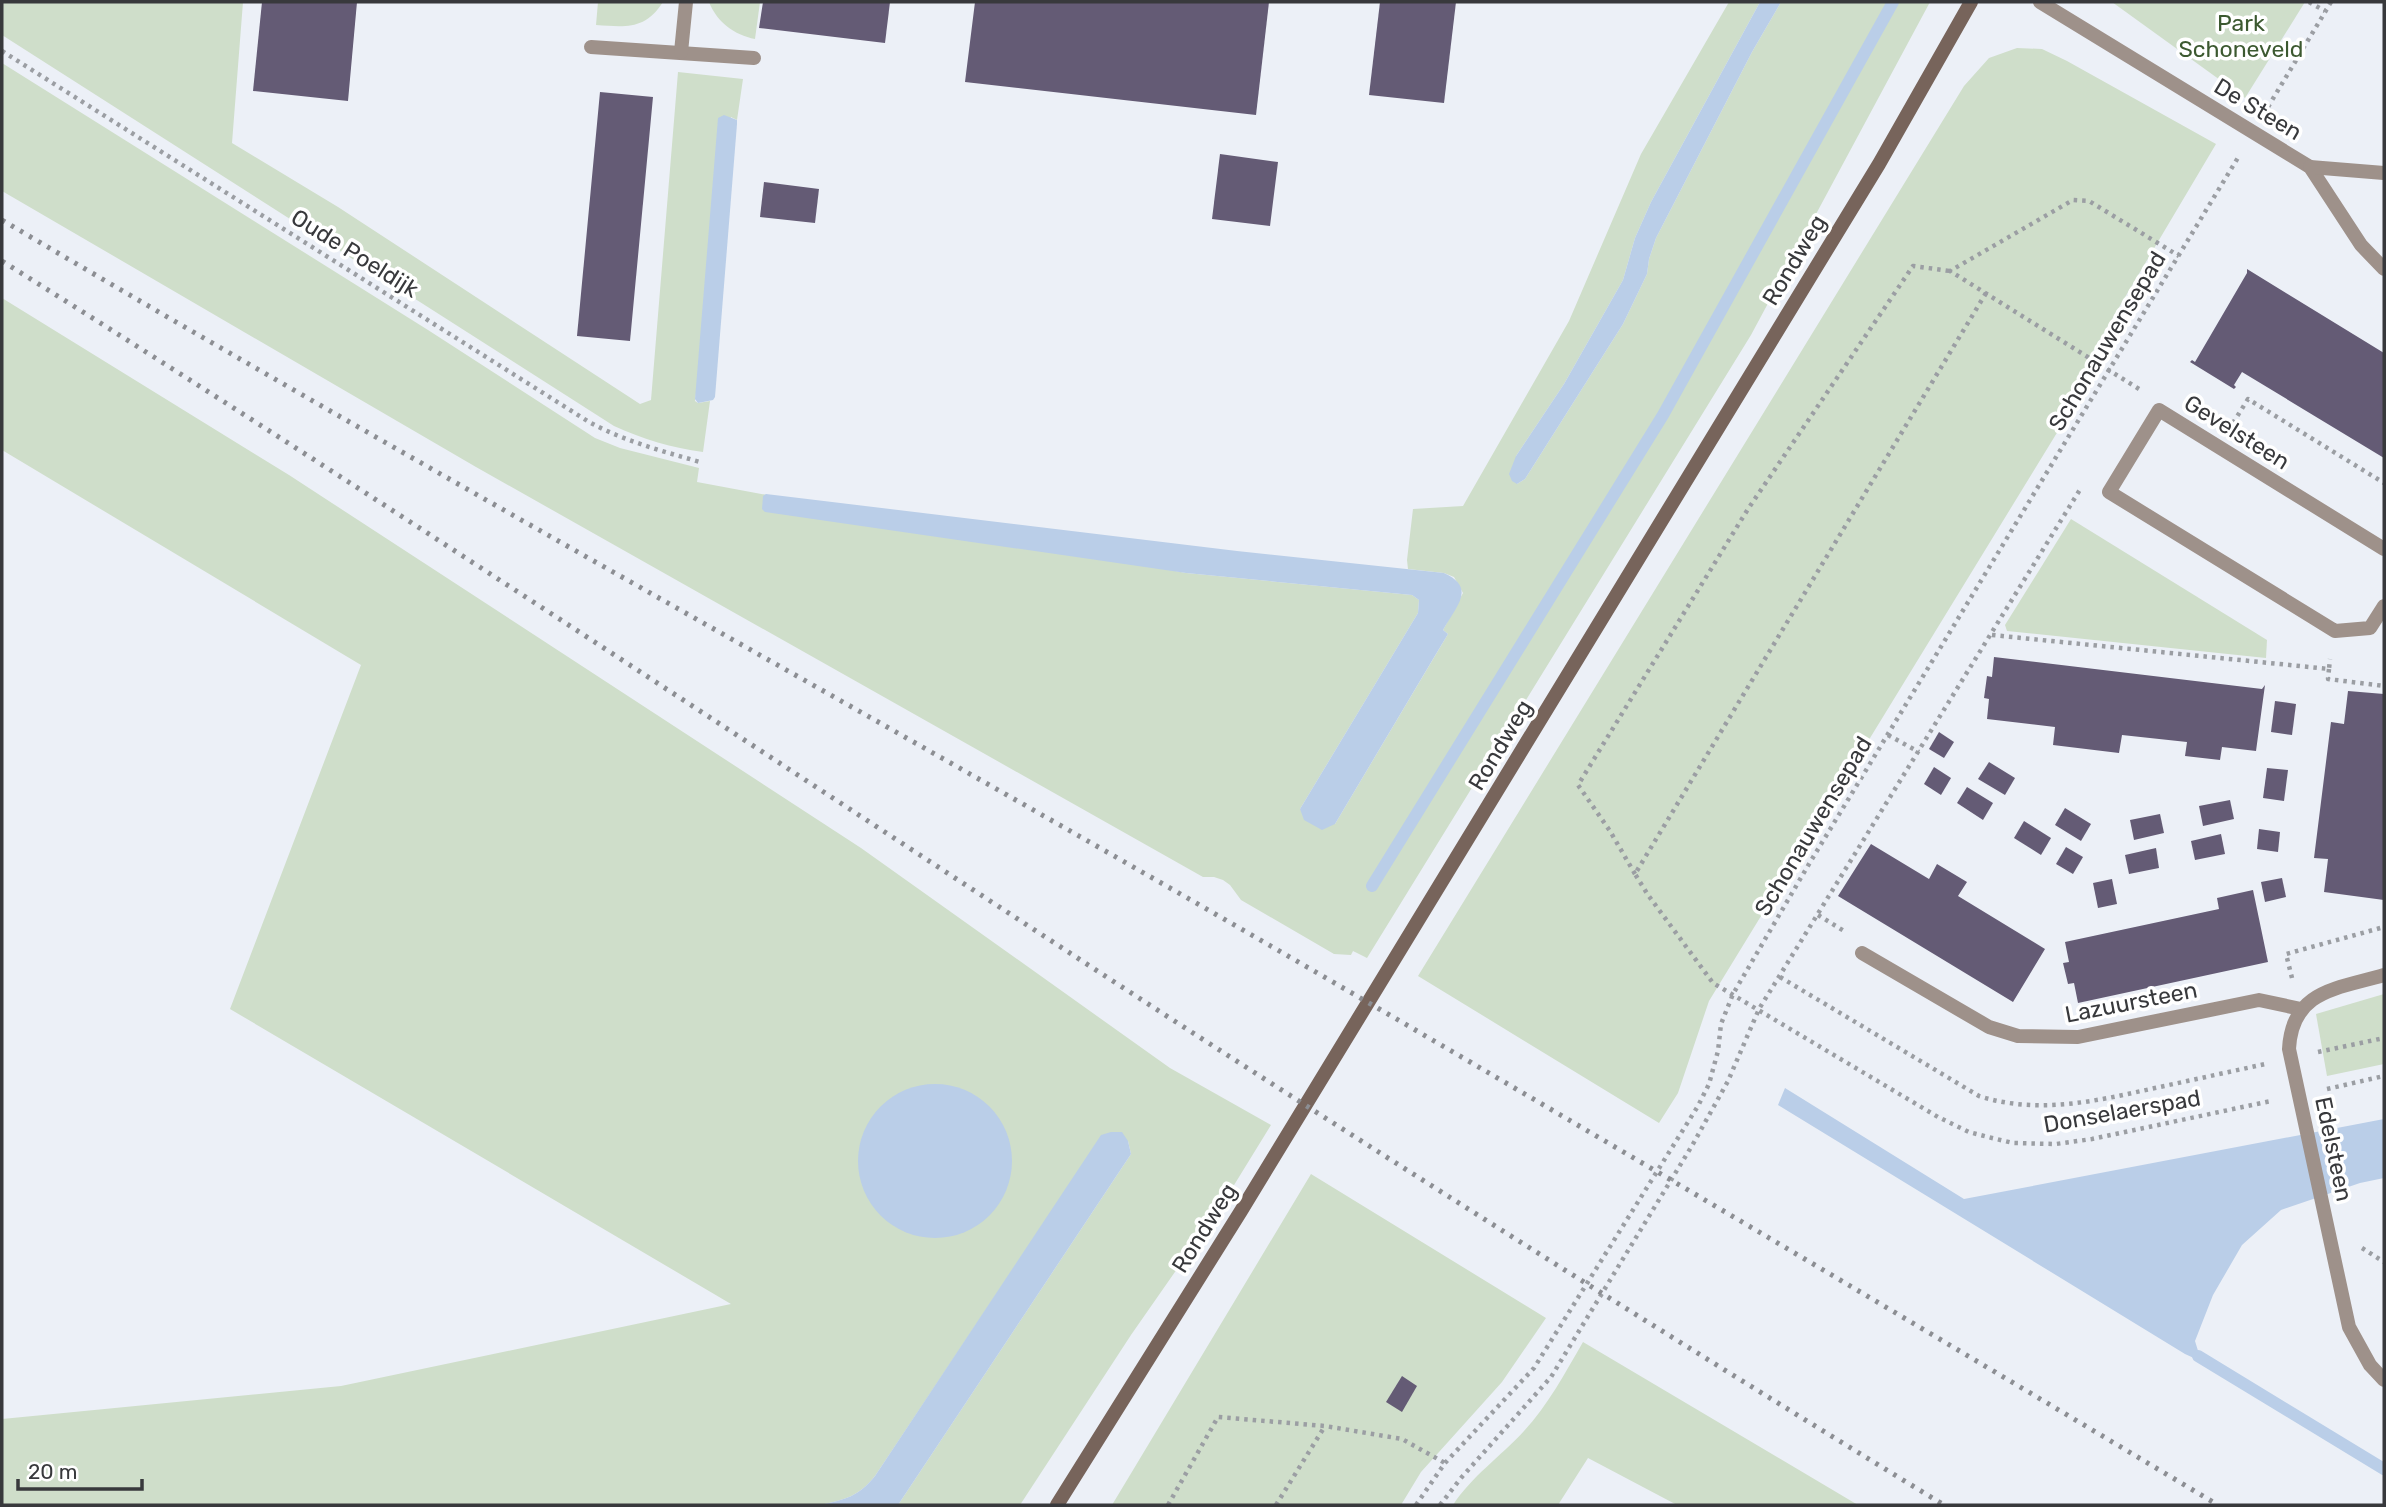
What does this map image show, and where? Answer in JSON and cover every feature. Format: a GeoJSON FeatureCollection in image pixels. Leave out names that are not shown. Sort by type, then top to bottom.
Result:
{"type":"FeatureCollection","features":[{"type":"Feature","properties":{"kind":"main road","name":"Rondweg"},"geometry":{"type":"LineString","coordinates":[[1057,1505],[1241,1211],[1756,367],[1879,164],[1971,2]]}},
{"type":"Feature","properties":{"kind":"street"},"geometry":{"type":"LineString","coordinates":[[681,52],[686,2]]}},
{"type":"Feature","properties":{"kind":"street","name":"De Steen"},"geometry":{"type":"LineString","coordinates":[[2039,2],[2310,167],[2361,245],[2384,269]]}},
{"type":"Feature","properties":{"kind":"street"},"geometry":{"type":"LineString","coordinates":[[591,47],[754,58]]}},
{"type":"Feature","properties":{"kind":"street","name":"De Steen"},"geometry":{"type":"LineString","coordinates":[[2310,167],[2384,173]]}},
{"type":"Feature","properties":{"kind":"street","name":"Gevelsteen"},"geometry":{"type":"LineString","coordinates":[[2334,631],[2109,492],[2159,410],[2384,549]]}},
{"type":"Feature","properties":{"kind":"street"},"geometry":{"type":"LineString","coordinates":[[2334,631],[2371,628],[2384,606]]}},
{"type":"Feature","properties":{"kind":"street","name":"Lazuursteen"},"geometry":{"type":"LineString","coordinates":[[1863,953],[1989,1027],[2018,1036],[2078,1037],[2259,1000],[2301,1009]]}},
{"type":"Feature","properties":{"kind":"street"},"geometry":{"type":"LineString","coordinates":[[2301,1009],[2316,996],[2384,975]]}},
{"type":"Feature","properties":{"kind":"street","name":"Edelsteen"},"geometry":{"type":"LineString","coordinates":[[2301,1009],[2290,1032],[2289,1049],[2349,1327],[2370,1365],[2384,1380]]}},
{"type":"Feature","properties":{"kind":"path"},"geometry":{"type":"LineString","coordinates":[[2309,2],[2325,11]]}},
{"type":"Feature","properties":{"kind":"path"},"geometry":{"type":"LineString","coordinates":[[2268,107],[2331,2]]}},
{"type":"Feature","properties":{"kind":"path","name":"Oude Poeldijk"},"geometry":{"type":"LineString","coordinates":[[2,51],[589,422],[623,439],[700,462]]}},
{"type":"Feature","properties":{"kind":"path","name":"Schonauwensepad"},"geometry":{"type":"LineString","coordinates":[[1416,1505],[1445,1464],[1534,1368],[1698,1107],[1709,1084],[1721,1024],[1733,994],[2239,155]]}},
{"type":"Feature","properties":{"kind":"path"},"geometry":{"type":"LineString","coordinates":[[2134,401],[2141,390],[1950,271],[2073,200],[2089,201],[2179,256]]}},
{"type":"Feature","properties":{"kind":"path","name":"Donselaerspad"},"geometry":{"type":"LineString","coordinates":[[1950,271],[1913,266],[1748,509],[1578,785],[1610,831],[1648,895],[1713,982],[1938,1117],[1969,1132],[2014,1143],[2056,1143],[2092,1139],[2300,1102],[2384,1076]]}},
{"type":"Feature","properties":{"kind":"path"},"geometry":{"type":"LineString","coordinates":[[1635,874],[1986,293]]}},
{"type":"Feature","properties":{"kind":"path"},"geometry":{"type":"LineString","coordinates":[[2218,448],[2248,399],[2384,483]]}},
{"type":"Feature","properties":{"kind":"path"},"geometry":{"type":"LineString","coordinates":[[1440,1505],[1551,1377],[1693,1144],[1728,1081],[1759,1009],[2084,483]]}},
{"type":"Feature","properties":{"kind":"path"},"geometry":{"type":"LineString","coordinates":[[2334,631],[2328,679],[2384,686]]}},
{"type":"Feature","properties":{"kind":"path"},"geometry":{"type":"LineString","coordinates":[[1992,635],[2329,669]]}},
{"type":"Feature","properties":{"kind":"path"},"geometry":{"type":"LineString","coordinates":[[1888,734],[1919,752]]}},
{"type":"Feature","properties":{"kind":"path"},"geometry":{"type":"LineString","coordinates":[[2301,1009],[2286,954],[2384,927]]}},
{"type":"Feature","properties":{"kind":"path"},"geometry":{"type":"LineString","coordinates":[[1168,1505],[1218,1417],[1325,1426],[1402,1439],[1445,1464]]}},
{"type":"Feature","properties":{"kind":"path"},"geometry":{"type":"LineString","coordinates":[[1276,1505],[1325,1426]]}},
{"type":"Feature","properties":{"kind":"green space"},"geometry":{"type":"Polygon","coordinates":[[[2,2],[243,2],[232,143],[338,207],[640,404],[651,400],[678,72],[743,79],[737,120],[731,117],[695,401],[710,401],[703,452],[658,442],[614,426],[2,35],[2,2]]]}},
{"type":"Feature","properties":{"kind":"green space"},"geometry":{"type":"Polygon","coordinates":[[[598,2],[663,2],[642,22],[617,26],[596,25],[598,2]]]}},
{"type":"Feature","properties":{"kind":"green space"},"geometry":{"type":"Polygon","coordinates":[[[709,2],[760,2],[755,39],[727,26],[709,2]]]}},
{"type":"Feature","properties":{"kind":"green space"},"geometry":{"type":"Polygon","coordinates":[[[1729,2],[1760,2],[1651,202],[1635,238],[1623,280],[1564,384],[1516,456],[1517,484],[1525,479],[1623,324],[1647,274],[1656,238],[1752,52],[1781,2],[1930,2],[1751,335],[1367,958],[1353,951],[1351,955],[1334,954],[1241,900],[1223,880],[1203,877],[476,467],[2,191],[2,63],[595,438],[620,448],[699,468],[697,482],[1186,573],[1412,595],[1419,600],[1418,613],[1300,809],[1335,824],[1448,634],[1443,630],[1463,593],[1454,577],[1444,573],[1408,569],[1413,509],[1463,506],[1569,321],[1641,154],[1729,2]]]}},
{"type":"Feature","properties":{"kind":"green space","name":"Park Schoneveld"},"geometry":{"type":"Polygon","coordinates":[[[2112,2],[2305,2],[2245,98],[2112,2]]]}},
{"type":"Feature","properties":{"kind":"green space"},"geometry":{"type":"Polygon","coordinates":[[[2017,48],[2042,49],[2067,61],[2216,144],[2086,363],[2096,369],[1709,1001],[1678,1093],[1659,1123],[1418,976],[1964,86],[1989,58],[2017,48]]]}},
{"type":"Feature","properties":{"kind":"green space"},"geometry":{"type":"Polygon","coordinates":[[[2,298],[289,475],[861,848],[1170,1068],[1271,1125],[1223,1203],[1131,1335],[1020,1505],[898,1505],[1131,1154],[1128,1141],[1029,1245],[875,1476],[863,1489],[844,1499],[820,1505],[2,1505],[2,1419],[341,1386],[731,1304],[230,1009],[361,665],[2,450],[2,298]]]}},
{"type":"Feature","properties":{"kind":"green space"},"geometry":{"type":"Polygon","coordinates":[[[2071,519],[2267,640],[2266,658],[2007,631],[2005,625],[2071,519]]]}},
{"type":"Feature","properties":{"kind":"green space"},"geometry":{"type":"Polygon","coordinates":[[[2384,994],[2384,1064],[2327,1076],[2316,1014],[2384,994]]]}},
{"type":"Feature","properties":{"kind":"green space"},"geometry":{"type":"Polygon","coordinates":[[[1311,1174],[1546,1318],[1502,1382],[1421,1472],[1401,1505],[1112,1505],[1311,1174]]]}},
{"type":"Feature","properties":{"kind":"green space"},"geometry":{"type":"Polygon","coordinates":[[[1583,1342],[1858,1505],[1677,1505],[1588,1458],[1558,1505],[1453,1505],[1468,1485],[1533,1421],[1583,1342]]]}},
{"type":"Feature","properties":{"kind":"water"},"geometry":{"type":"Polygon","coordinates":[[[1760,2],[1781,2],[1752,52],[1656,238],[1647,274],[1623,324],[1525,479],[1517,484],[1509,474],[1516,456],[1564,384],[1623,280],[1635,238],[1651,202],[1760,2]]]}},
{"type":"Feature","properties":{"kind":"water"},"geometry":{"type":"Polygon","coordinates":[[[724,115],[737,120],[737,124],[715,397],[713,400],[698,403],[695,399],[718,118],[724,115]]]}},
{"type":"Feature","properties":{"kind":"water"},"geometry":{"type":"Polygon","coordinates":[[[766,494],[1237,551],[1444,573],[1460,585],[1461,598],[1443,630],[1448,634],[1335,824],[1322,830],[1304,820],[1300,809],[1418,613],[1419,600],[1412,595],[1186,573],[765,512],[762,509],[763,496],[766,494]]]}},
{"type":"Feature","properties":{"kind":"water"},"geometry":{"type":"Polygon","coordinates":[[[935,1084],[964,1090],[989,1107],[1006,1132],[1012,1161],[1006,1190],[989,1215],[964,1232],[935,1238],[906,1232],[881,1215],[864,1190],[858,1161],[864,1132],[881,1107],[906,1090],[935,1084]]]}},
{"type":"Feature","properties":{"kind":"water"},"geometry":{"type":"Polygon","coordinates":[[[1785,1088],[1964,1199],[2384,1119],[2384,1178],[2360,1183],[2281,1210],[2242,1245],[2213,1295],[2195,1341],[2199,1354],[2196,1359],[1778,1105],[1785,1088]]]}},
{"type":"Feature","properties":{"kind":"water"},"geometry":{"type":"Polygon","coordinates":[[[1122,1132],[1128,1141],[1131,1154],[898,1505],[820,1505],[851,1496],[863,1489],[875,1476],[1101,1135],[1122,1132]]]}},
{"type":"Feature","properties":{"kind":"building"},"geometry":{"type":"Polygon","coordinates":[[[262,2],[357,2],[348,101],[253,91],[262,2]]]}},
{"type":"Feature","properties":{"kind":"building"},"geometry":{"type":"Polygon","coordinates":[[[763,2],[890,2],[885,43],[759,28],[763,2]]]}},
{"type":"Feature","properties":{"kind":"building"},"geometry":{"type":"Polygon","coordinates":[[[975,2],[1269,2],[1256,115],[965,82],[975,2]]]}},
{"type":"Feature","properties":{"kind":"building"},"geometry":{"type":"Polygon","coordinates":[[[1380,2],[1456,2],[1444,103],[1369,95],[1380,2]]]}},
{"type":"Feature","properties":{"kind":"building"},"geometry":{"type":"Polygon","coordinates":[[[600,92],[653,97],[630,341],[577,336],[600,92]]]}},
{"type":"Feature","properties":{"kind":"building"},"geometry":{"type":"Polygon","coordinates":[[[1220,154],[1278,162],[1270,226],[1212,219],[1220,154]]]}},
{"type":"Feature","properties":{"kind":"building"},"geometry":{"type":"Polygon","coordinates":[[[764,182],[819,189],[815,223],[760,217],[764,182]]]}},
{"type":"Feature","properties":{"kind":"building"},"geometry":{"type":"Polygon","coordinates":[[[2247,269],[2384,353],[2384,458],[2242,372],[2234,389],[2190,362],[2195,362],[2247,269]]]}},
{"type":"Feature","properties":{"kind":"building"},"geometry":{"type":"Polygon","coordinates":[[[1994,657],[2262,689],[2265,685],[2256,751],[2222,747],[2220,760],[2185,756],[2187,742],[2122,735],[2119,753],[2053,745],[2055,727],[1987,719],[1989,699],[1984,698],[1987,676],[1992,677],[1994,657]]]}},
{"type":"Feature","properties":{"kind":"building"},"geometry":{"type":"Polygon","coordinates":[[[2348,691],[2384,694],[2384,900],[2324,892],[2328,859],[2314,858],[2331,722],[2344,724],[2348,691]]]}},
{"type":"Feature","properties":{"kind":"building"},"geometry":{"type":"Polygon","coordinates":[[[2275,701],[2296,704],[2292,735],[2271,732],[2275,701]]]}},
{"type":"Feature","properties":{"kind":"building"},"geometry":{"type":"Polygon","coordinates":[[[1939,732],[1954,742],[1944,758],[1929,749],[1939,732]]]}},
{"type":"Feature","properties":{"kind":"building"},"geometry":{"type":"Polygon","coordinates":[[[1989,762],[2015,778],[2005,795],[1978,779],[1989,762]]]}},
{"type":"Feature","properties":{"kind":"building"},"geometry":{"type":"Polygon","coordinates":[[[1934,767],[1951,778],[1941,795],[1924,784],[1934,767]]]}},
{"type":"Feature","properties":{"kind":"building"},"geometry":{"type":"Polygon","coordinates":[[[2267,768],[2288,770],[2284,801],[2263,798],[2267,768]]]}},
{"type":"Feature","properties":{"kind":"building"},"geometry":{"type":"Polygon","coordinates":[[[1967,787],[1993,803],[1983,820],[1957,803],[1967,787]]]}},
{"type":"Feature","properties":{"kind":"building"},"geometry":{"type":"Polygon","coordinates":[[[2230,800],[2234,819],[2203,826],[2199,806],[2230,800]]]}},
{"type":"Feature","properties":{"kind":"building"},"geometry":{"type":"Polygon","coordinates":[[[2065,808],[2091,824],[2081,841],[2055,825],[2065,808]]]}},
{"type":"Feature","properties":{"kind":"building"},"geometry":{"type":"Polygon","coordinates":[[[2160,814],[2164,833],[2134,840],[2130,820],[2160,814]]]}},
{"type":"Feature","properties":{"kind":"building"},"geometry":{"type":"Polygon","coordinates":[[[2024,821],[2051,838],[2041,855],[2014,838],[2024,821]]]}},
{"type":"Feature","properties":{"kind":"building"},"geometry":{"type":"Polygon","coordinates":[[[2259,829],[2280,832],[2278,852],[2257,849],[2259,829]]]}},
{"type":"Feature","properties":{"kind":"building"},"geometry":{"type":"Polygon","coordinates":[[[2221,834],[2225,854],[2195,860],[2191,841],[2221,834]]]}},
{"type":"Feature","properties":{"kind":"building"},"geometry":{"type":"Polygon","coordinates":[[[1871,844],[1929,879],[1937,864],[1967,882],[1958,896],[2045,949],[2013,1002],[1838,896],[1871,844]]]}},
{"type":"Feature","properties":{"kind":"building"},"geometry":{"type":"Polygon","coordinates":[[[2066,847],[2083,857],[2073,874],[2056,864],[2066,847]]]}},
{"type":"Feature","properties":{"kind":"building"},"geometry":{"type":"Polygon","coordinates":[[[2156,848],[2159,868],[2129,874],[2125,855],[2156,848]]]}},
{"type":"Feature","properties":{"kind":"building"},"geometry":{"type":"Polygon","coordinates":[[[2282,878],[2286,897],[2265,902],[2261,882],[2282,878]]]}},
{"type":"Feature","properties":{"kind":"building"},"geometry":{"type":"Polygon","coordinates":[[[2112,879],[2117,904],[2098,908],[2093,883],[2112,879]]]}},
{"type":"Feature","properties":{"kind":"building"},"geometry":{"type":"Polygon","coordinates":[[[2253,890],[2268,962],[2078,1003],[2074,983],[2068,984],[2063,963],[2069,962],[2065,942],[2219,909],[2217,898],[2253,890]]]}},
{"type":"Feature","properties":{"kind":"building"},"geometry":{"type":"Polygon","coordinates":[[[1402,1376],[1417,1386],[1402,1412],[1386,1402],[1402,1376]]]}},
{"type":"Feature","properties":{"kind":"waterway"},"geometry":{"type":"LineString","coordinates":[[1372,886],[1663,415],[1893,2]]}},
{"type":"Feature","properties":{"kind":"waterway"},"geometry":{"type":"LineString","coordinates":[[2198,1356],[2384,1469]]}},
{"type":"Feature","properties":{"kind":"railway"},"geometry":{"type":"LineString","coordinates":[[2,220],[319,404],[1276,949],[2218,1505]]}},
{"type":"Feature","properties":{"kind":"railway"},"geometry":{"type":"LineString","coordinates":[[2,261],[438,540],[1354,1136],[1944,1505]]}}]}
